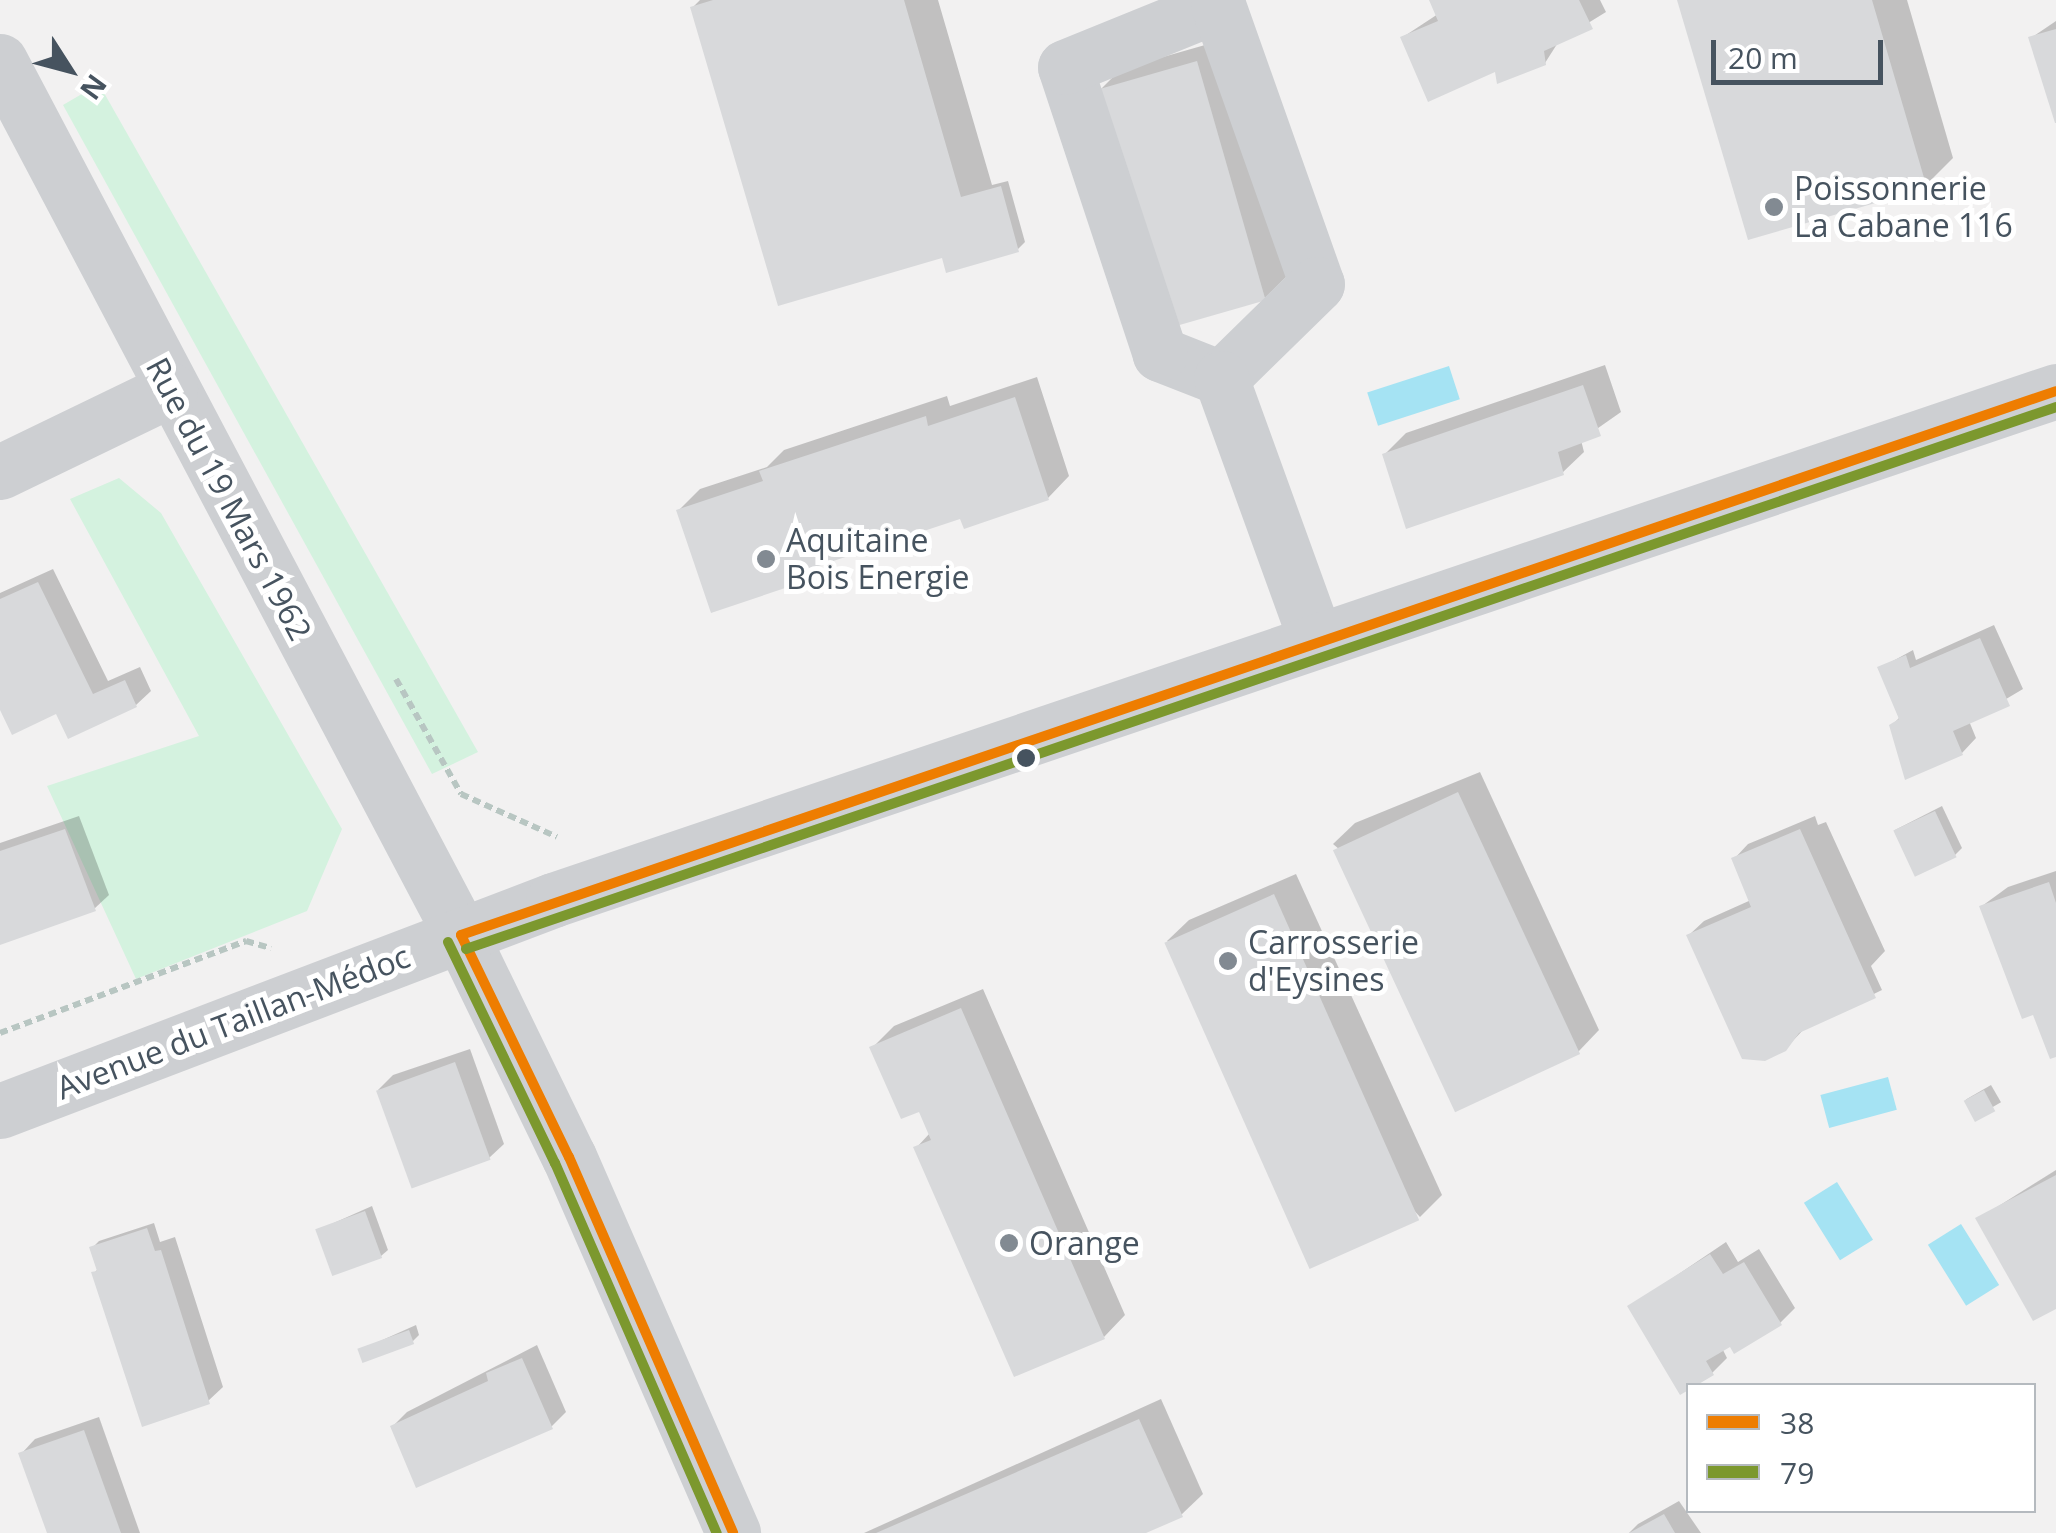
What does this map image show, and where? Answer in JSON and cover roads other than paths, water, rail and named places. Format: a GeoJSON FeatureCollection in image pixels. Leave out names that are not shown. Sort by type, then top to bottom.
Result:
{"type":"FeatureCollection","features":[{"type":"Feature","properties":{"kind":"street"},"geometry":{"type":"LineString","coordinates":[[1221,378],[1317,284],[1218,5],[1064,68],[1160,354],[1221,378],[1316,640]]}},
{"type":"Feature","properties":{"kind":"street","name":"Rue du 19 Mars 1962"},"geometry":{"type":"LineString","coordinates":[[0,60],[170,390],[461,935],[568,1157],[734,1533]]}},
{"type":"Feature","properties":{"kind":"street"},"geometry":{"type":"LineString","coordinates":[[0,472],[170,390]]}},
{"type":"Feature","properties":{"kind":"street","name":"Avenue du Taillan-Médoc"},"geometry":{"type":"LineString","coordinates":[[0,1110],[461,935],[1316,640],[2056,391]]}},
{"type":"Feature","properties":{"kind":"water"},"geometry":{"type":"Polygon","coordinates":[[[1449,366],[1460,399],[1378,426],[1367,393],[1449,366]]]}},
{"type":"Feature","properties":{"kind":"water"},"geometry":{"type":"Polygon","coordinates":[[[1888,1077],[1897,1110],[1829,1128],[1820,1095],[1888,1077]]]}},
{"type":"Feature","properties":{"kind":"water"},"geometry":{"type":"Polygon","coordinates":[[[1837,1182],[1873,1240],[1840,1260],[1804,1203],[1837,1182]]]}},
{"type":"Feature","properties":{"kind":"water"},"geometry":{"type":"Polygon","coordinates":[[[1961,1224],[1999,1285],[1966,1306],[1928,1245],[1961,1224]]]}},
{"type":"Feature","properties":{"kind":"place","name":"Poissonnerie La Cabane 116"},"geometry":{"type":"Point","coordinates":[1774,207]}},
{"type":"Feature","properties":{"kind":"place","name":"Aquitaine Bois Energie"},"geometry":{"type":"Point","coordinates":[766,559]}},
{"type":"Feature","properties":{"kind":"place","name":"Carrosserie d'Eysines"},"geometry":{"type":"Point","coordinates":[1228,961]}},
{"type":"Feature","properties":{"kind":"place","name":"Orange"},"geometry":{"type":"Point","coordinates":[1009,1243]}}]}
